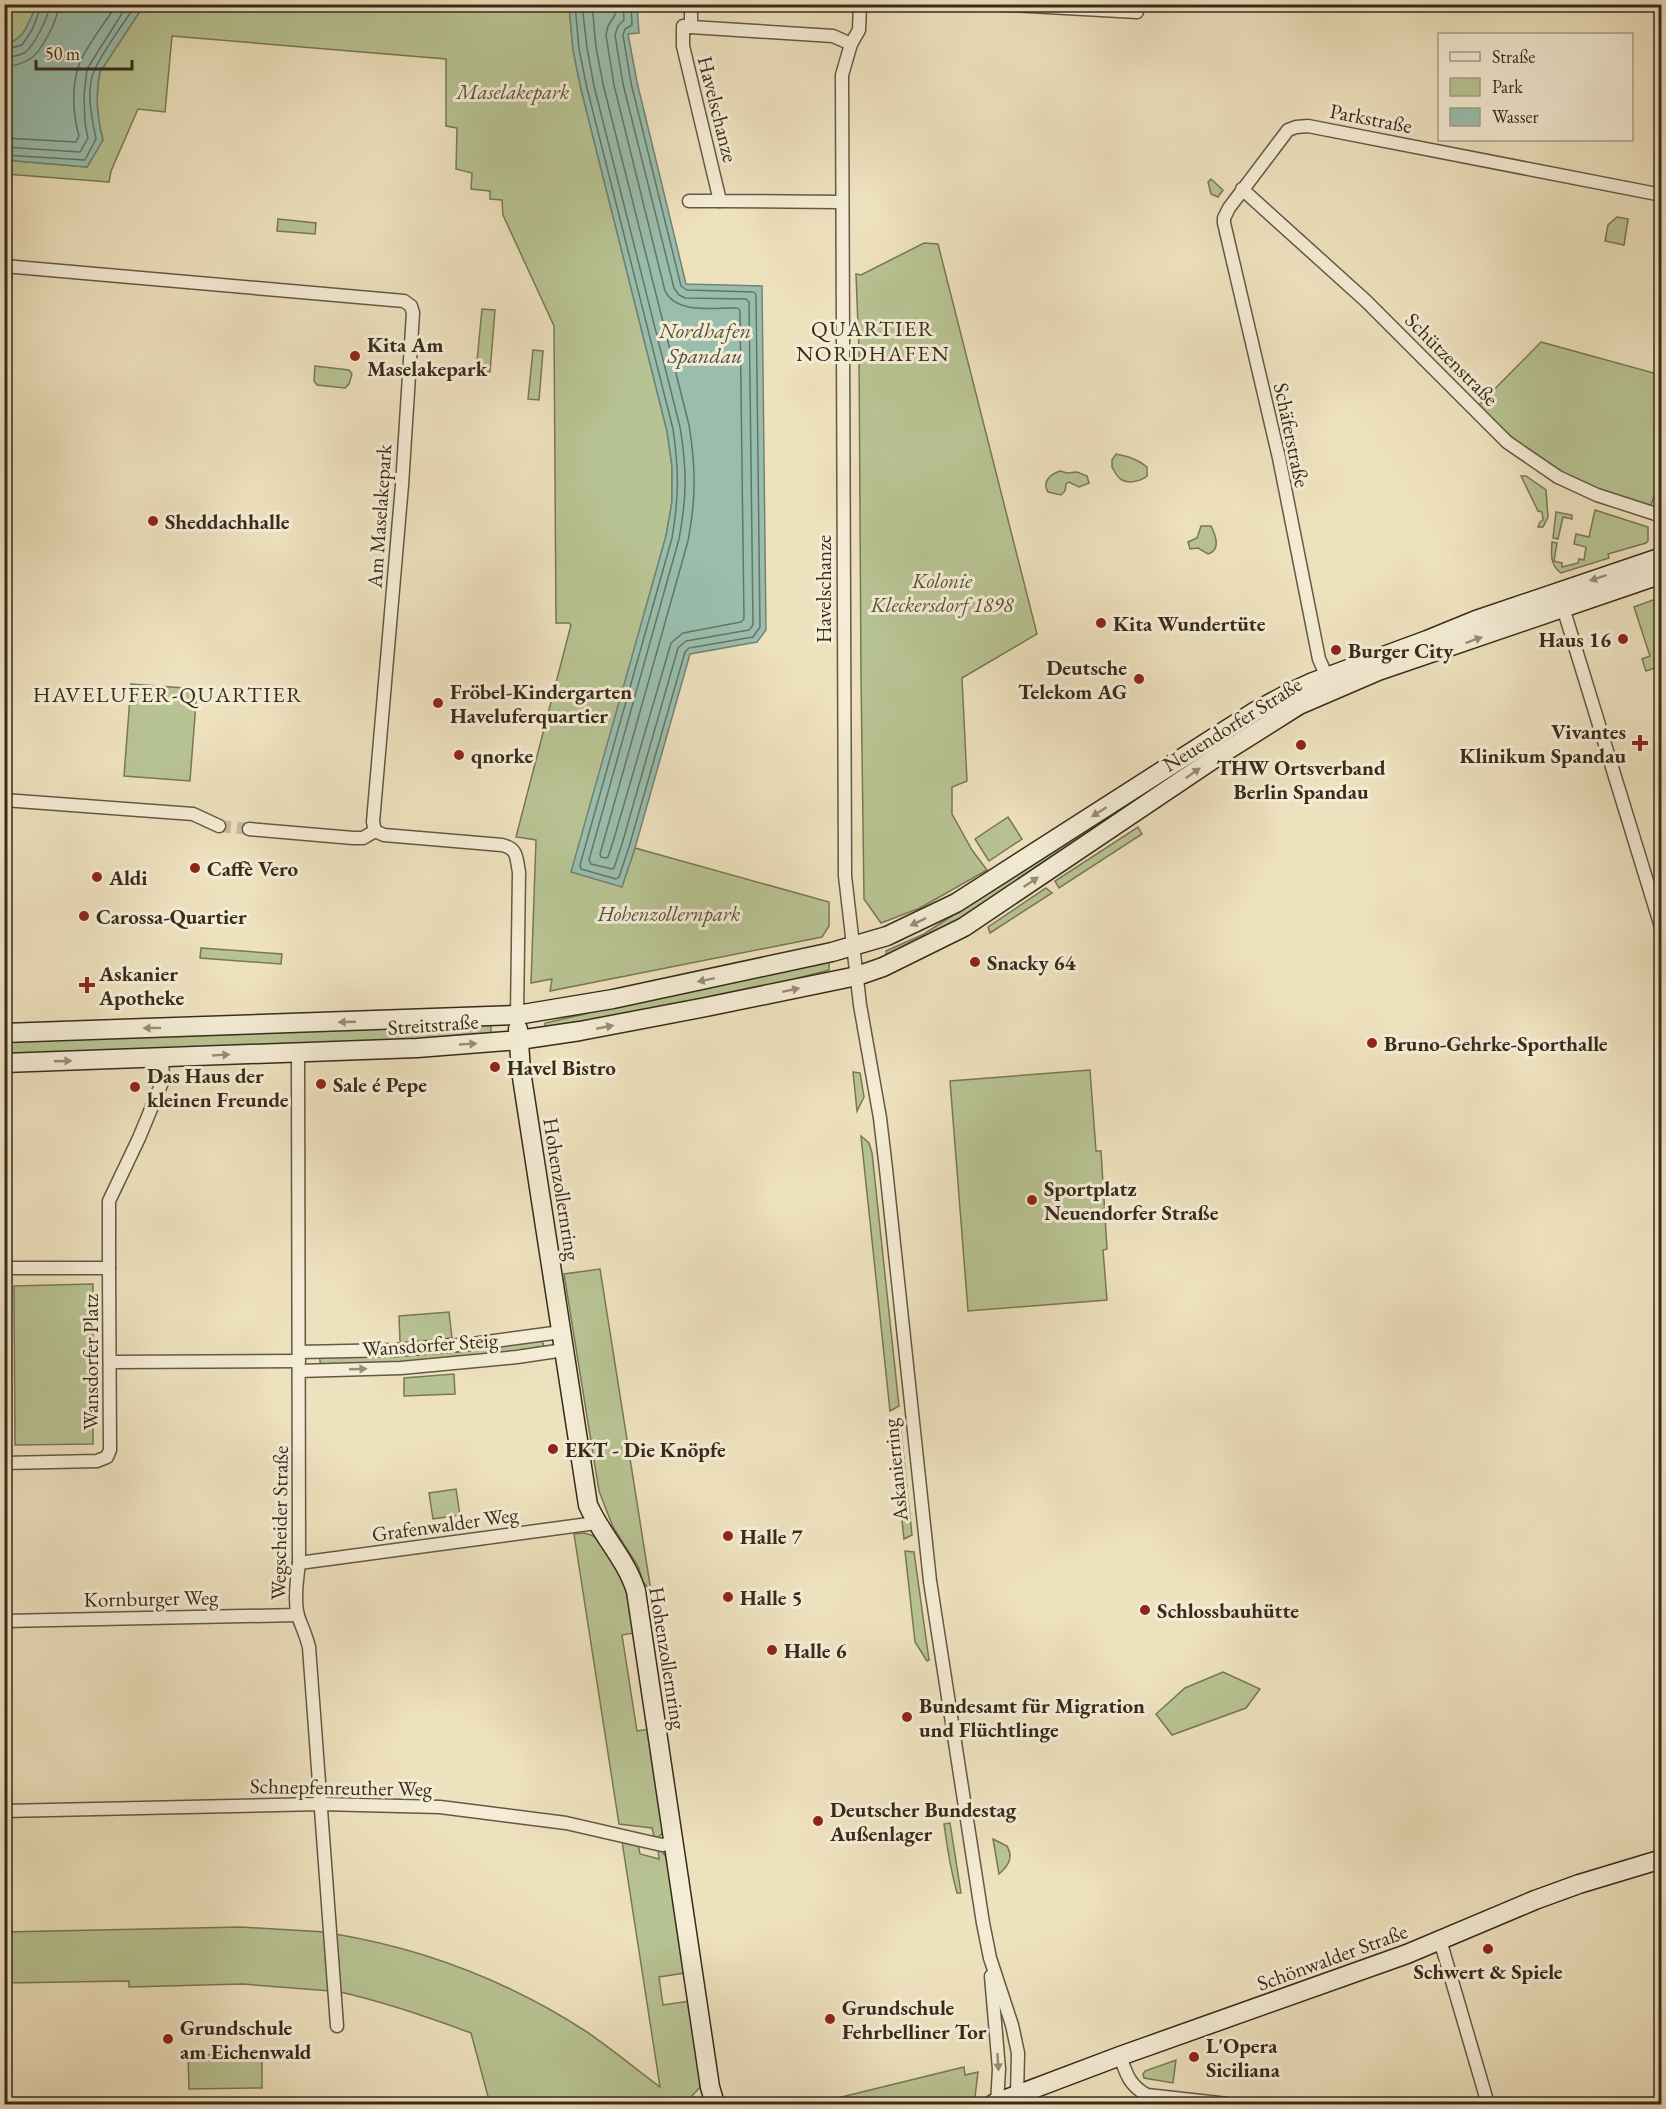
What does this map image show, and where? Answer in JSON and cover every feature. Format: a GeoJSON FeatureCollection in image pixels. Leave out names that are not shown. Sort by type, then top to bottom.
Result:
{"type":"FeatureCollection","features":[{"type":"Feature","properties":{"kind":"main road","name":"Neuendorfer Straße"},"geometry":{"type":"LineString","coordinates":[[1560,600],[1662,557]]}},
{"type":"Feature","properties":{"kind":"main road","name":"Neuendorfer Straße"},"geometry":{"type":"LineString","coordinates":[[854,946],[887,936],[956,903],[1254,712],[1291,692],[1333,682],[1476,620],[1662,574]]}},
{"type":"Feature","properties":{"kind":"main road","name":"Neuendorfer Straße"},"geometry":{"type":"LineString","coordinates":[[857,976],[883,967],[964,927],[1277,717],[1306,701],[1333,682]]}},
{"type":"Feature","properties":{"kind":"main road","name":"Streitstraße"},"geometry":{"type":"LineString","coordinates":[[4,1033],[517,1015],[626,997],[854,946]]}},
{"type":"Feature","properties":{"kind":"main road","name":"Streitstraße"},"geometry":{"type":"LineString","coordinates":[[4,1064],[417,1048],[519,1040],[697,1009],[857,976]]}},
{"type":"Feature","properties":{"kind":"main road","name":"Hohenzollernring"},"geometry":{"type":"LineString","coordinates":[[517,1015],[521,1071],[588,1505],[596,1523],[626,1566],[636,1591],[710,2087],[715,2104]]}},
{"type":"Feature","properties":{"kind":"main road","name":"Schönwalder Straße"},"geometry":{"type":"LineString","coordinates":[[996,2104],[1016,2100],[1120,2056],[1440,1940],[1535,1900],[1662,1859]]}},
{"type":"Feature","properties":{"kind":"street","name":"Havelschanze"},"geometry":{"type":"LineString","coordinates":[[691,4],[682,46],[720,201]]}},
{"type":"Feature","properties":{"kind":"street","name":"Havelschanze"},"geometry":{"type":"LineString","coordinates":[[857,976],[845,876],[841,202],[842,75],[851,44],[859,30],[860,4]]}},
{"type":"Feature","properties":{"kind":"street"},"geometry":{"type":"LineString","coordinates":[[994,4],[1137,12]]}},
{"type":"Feature","properties":{"kind":"street"},"geometry":{"type":"LineString","coordinates":[[687,27],[833,36],[851,44]]}},
{"type":"Feature","properties":{"kind":"street","name":"Parkstraße"},"geometry":{"type":"LineString","coordinates":[[1242,189],[1288,130],[1308,126],[1662,195]]}},
{"type":"Feature","properties":{"kind":"street","name":"Schützenstraße"},"geometry":{"type":"LineString","coordinates":[[1242,189],[1366,301],[1507,442],[1558,477],[1597,495],[1662,516]]}},
{"type":"Feature","properties":{"kind":"street","name":"Schäferstraße"},"geometry":{"type":"LineString","coordinates":[[1242,189],[1229,207],[1224,223],[1279,458],[1319,659],[1333,682]]}},
{"type":"Feature","properties":{"kind":"street"},"geometry":{"type":"LineString","coordinates":[[689,201],[841,202]]}},
{"type":"Feature","properties":{"kind":"street"},"geometry":{"type":"LineString","coordinates":[[4,295],[5,266]]}},
{"type":"Feature","properties":{"kind":"street","name":"Am Maselakepark"},"geometry":{"type":"LineString","coordinates":[[5,266],[394,300],[404,301],[411,306],[413,313],[402,485],[373,822],[375,831]]}},
{"type":"Feature","properties":{"kind":"street"},"geometry":{"type":"LineString","coordinates":[[1560,600],[1662,930]]}},
{"type":"Feature","properties":{"kind":"street"},"geometry":{"type":"LineString","coordinates":[[4,800],[193,814],[219,826]]}},
{"type":"Feature","properties":{"kind":"street"},"geometry":{"type":"LineString","coordinates":[[249,829],[353,838],[363,838],[375,831],[384,835],[511,847],[516,854],[519,872],[517,1015]]}},
{"type":"Feature","properties":{"kind":"street","name":"Askanierring"},"geometry":{"type":"LineString","coordinates":[[857,976],[886,1169],[930,1581],[990,1958],[999,2068],[996,2104]]}},
{"type":"Feature","properties":{"kind":"street","name":"Wegscheider Straße"},"geometry":{"type":"LineString","coordinates":[[298,1053],[298,1615],[309,1647],[337,2026]]}},
{"type":"Feature","properties":{"kind":"street"},"geometry":{"type":"LineString","coordinates":[[109,1268],[109,1201],[163,1080],[162,1058]]}},
{"type":"Feature","properties":{"kind":"street","name":"Wansdorfer Platz"},"geometry":{"type":"LineString","coordinates":[[4,1268],[109,1268],[110,1362],[110,1449],[107,1457],[97,1461],[4,1463]]}},
{"type":"Feature","properties":{"kind":"street","name":"Wansdorfer Steig"},"geometry":{"type":"LineString","coordinates":[[299,1361],[472,1344],[563,1341]]}},
{"type":"Feature","properties":{"kind":"street","name":"Wansdorfer Steig"},"geometry":{"type":"LineString","coordinates":[[110,1362],[299,1361],[400,1368],[517,1357],[563,1341]]}},
{"type":"Feature","properties":{"kind":"street","name":"Grafenwalder Weg"},"geometry":{"type":"LineString","coordinates":[[299,1563],[596,1523]]}},
{"type":"Feature","properties":{"kind":"street","name":"Kornburger Weg"},"geometry":{"type":"LineString","coordinates":[[4,1621],[298,1615]]}},
{"type":"Feature","properties":{"kind":"street","name":"Schnepfenreuther Weg"},"geometry":{"type":"LineString","coordinates":[[4,1811],[320,1803],[453,1808],[566,1823],[662,1845],[674,1843]]}},
{"type":"Feature","properties":{"kind":"street"},"geometry":{"type":"LineString","coordinates":[[1440,1940],[1488,2104]]}},
{"type":"Feature","properties":{"kind":"street","name":"Askanierring"},"geometry":{"type":"LineString","coordinates":[[990,1958],[1012,2025],[1018,2053],[1016,2100]]}},
{"type":"Feature","properties":{"kind":"street"},"geometry":{"type":"LineString","coordinates":[[1120,2056],[1127,2077],[1136,2089],[1147,2095],[1228,2104]]}},
{"type":"Feature","properties":{"kind":"green space"},"geometry":{"type":"Polygon","coordinates":[[[4,5],[37,5],[22,34],[5,45],[4,5]]]}},
{"type":"Feature","properties":{"kind":"green space","name":"Maselakepark"},"geometry":{"type":"Polygon","coordinates":[[[144,5],[569,5],[573,50],[581,89],[667,431],[672,466],[672,502],[666,536],[572,872],[622,886],[635,848],[829,902],[829,926],[822,937],[550,991],[552,979],[531,983],[536,840],[516,837],[571,625],[556,623],[554,326],[503,215],[502,200],[490,199],[490,191],[471,189],[472,173],[456,169],[457,128],[446,126],[446,59],[172,36],[165,112],[138,109],[111,171],[109,182],[5,174],[4,160],[87,167],[103,140],[97,106],[100,72],[144,5]]]}},
{"type":"Feature","properties":{"kind":"green space"},"geometry":{"type":"Polygon","coordinates":[[[1211,179],[1223,190],[1218,197],[1211,194],[1208,182],[1211,179]]]}},
{"type":"Feature","properties":{"kind":"green space"},"geometry":{"type":"Polygon","coordinates":[[[1617,217],[1628,219],[1624,245],[1605,241],[1608,225],[1617,217]]]}},
{"type":"Feature","properties":{"kind":"green space"},"geometry":{"type":"Polygon","coordinates":[[[278,219],[316,223],[315,234],[277,231],[278,219]]]}},
{"type":"Feature","properties":{"kind":"green space","name":"Kolonie Kleckersdorf 1898"},"geometry":{"type":"Polygon","coordinates":[[[924,243],[938,244],[1037,634],[962,678],[967,781],[952,787],[952,814],[972,850],[987,870],[920,908],[881,923],[864,899],[859,351],[856,274],[861,275],[924,243]]]}},
{"type":"Feature","properties":{"kind":"green space"},"geometry":{"type":"Polygon","coordinates":[[[482,309],[495,310],[490,372],[476,371],[482,309]]]}},
{"type":"Feature","properties":{"kind":"green space"},"geometry":{"type":"Polygon","coordinates":[[[1541,342],[1661,375],[1661,479],[1650,507],[1568,478],[1514,439],[1478,406],[1541,342]]]}},
{"type":"Feature","properties":{"kind":"green space"},"geometry":{"type":"Polygon","coordinates":[[[533,350],[543,351],[539,400],[528,399],[533,350]]]}},
{"type":"Feature","properties":{"kind":"green space"},"geometry":{"type":"Polygon","coordinates":[[[315,366],[349,370],[352,374],[349,384],[345,388],[317,385],[314,381],[315,366]]]}},
{"type":"Feature","properties":{"kind":"green space"},"geometry":{"type":"Polygon","coordinates":[[[1116,454],[1132,458],[1143,464],[1147,467],[1147,476],[1131,482],[1121,479],[1112,467],[1112,460],[1116,454]]]}},
{"type":"Feature","properties":{"kind":"green space"},"geometry":{"type":"Polygon","coordinates":[[[1060,471],[1077,472],[1087,476],[1089,483],[1079,487],[1069,482],[1061,495],[1048,492],[1046,482],[1060,471]]]}},
{"type":"Feature","properties":{"kind":"green space"},"geometry":{"type":"Polygon","coordinates":[[[1521,476],[1526,476],[1546,490],[1548,517],[1543,527],[1538,527],[1543,520],[1542,512],[1538,511],[1521,476]]]}},
{"type":"Feature","properties":{"kind":"green space"},"geometry":{"type":"Polygon","coordinates":[[[1595,510],[1648,527],[1648,541],[1608,554],[1609,558],[1561,573],[1553,563],[1552,542],[1557,543],[1554,561],[1562,563],[1562,567],[1578,563],[1579,559],[1584,560],[1586,547],[1574,544],[1576,534],[1589,537],[1595,510]]]}},
{"type":"Feature","properties":{"kind":"green space"},"geometry":{"type":"Polygon","coordinates":[[[1556,512],[1572,515],[1572,519],[1563,517],[1558,539],[1553,538],[1556,512]]]}},
{"type":"Feature","properties":{"kind":"green space"},"geometry":{"type":"Polygon","coordinates":[[[1201,526],[1211,526],[1216,538],[1215,549],[1208,554],[1198,548],[1190,549],[1188,542],[1197,538],[1201,526]]]}},
{"type":"Feature","properties":{"kind":"green space"},"geometry":{"type":"Polygon","coordinates":[[[1661,597],[1661,666],[1646,671],[1642,659],[1650,656],[1634,607],[1661,597]]]}},
{"type":"Feature","properties":{"kind":"green space"},"geometry":{"type":"Polygon","coordinates":[[[131,684],[197,689],[190,781],[124,776],[131,684]]]}},
{"type":"Feature","properties":{"kind":"green space"},"geometry":{"type":"Polygon","coordinates":[[[1123,805],[1127,810],[965,918],[887,958],[886,951],[924,934],[1123,805]]]}},
{"type":"Feature","properties":{"kind":"green space"},"geometry":{"type":"Polygon","coordinates":[[[1008,817],[1022,839],[989,861],[975,839],[1008,817]]]}},
{"type":"Feature","properties":{"kind":"green space"},"geometry":{"type":"Polygon","coordinates":[[[1138,827],[1142,834],[1059,888],[1055,881],[1138,827]]]}},
{"type":"Feature","properties":{"kind":"green space"},"geometry":{"type":"Polygon","coordinates":[[[1046,888],[1052,893],[990,933],[988,927],[1046,888]]]}},
{"type":"Feature","properties":{"kind":"green space"},"geometry":{"type":"Polygon","coordinates":[[[201,948],[282,954],[281,964],[200,958],[201,948]]]}},
{"type":"Feature","properties":{"kind":"green space"},"geometry":{"type":"Polygon","coordinates":[[[829,962],[829,970],[759,988],[546,1032],[545,1023],[615,1005],[829,962]]]}},
{"type":"Feature","properties":{"kind":"green space"},"geometry":{"type":"Polygon","coordinates":[[[491,1025],[491,1034],[424,1040],[5,1056],[4,1041],[491,1025]]]}},
{"type":"Feature","properties":{"kind":"green space","name":"Sportplatz Neuendorfer Straße"},"geometry":{"type":"Polygon","coordinates":[[[1090,1070],[1096,1151],[1101,1151],[1107,1249],[1103,1250],[1107,1300],[968,1311],[950,1081],[1090,1070]]]}},
{"type":"Feature","properties":{"kind":"green space"},"geometry":{"type":"Polygon","coordinates":[[[853,1072],[860,1073],[864,1097],[857,1111],[853,1072]]]}},
{"type":"Feature","properties":{"kind":"green space"},"geometry":{"type":"Polygon","coordinates":[[[861,1136],[869,1143],[872,1153],[899,1406],[890,1411],[861,1136]]]}},
{"type":"Feature","properties":{"kind":"green space"},"geometry":{"type":"Polygon","coordinates":[[[600,1269],[651,1591],[643,1582],[638,1566],[613,1527],[599,1491],[564,1274],[600,1269]]]}},
{"type":"Feature","properties":{"kind":"green space"},"geometry":{"type":"Polygon","coordinates":[[[93,1284],[93,1444],[15,1445],[14,1286],[93,1284]]]}},
{"type":"Feature","properties":{"kind":"green space"},"geometry":{"type":"Polygon","coordinates":[[[449,1312],[452,1338],[401,1343],[399,1316],[449,1312]]]}},
{"type":"Feature","properties":{"kind":"green space"},"geometry":{"type":"Polygon","coordinates":[[[542,1340],[544,1347],[445,1361],[321,1366],[319,1356],[542,1340]]]}},
{"type":"Feature","properties":{"kind":"green space"},"geometry":{"type":"Polygon","coordinates":[[[454,1374],[455,1394],[404,1396],[404,1378],[454,1374]]]}},
{"type":"Feature","properties":{"kind":"green space"},"geometry":{"type":"Polygon","coordinates":[[[892,1428],[901,1431],[912,1535],[904,1539],[892,1428]]]}},
{"type":"Feature","properties":{"kind":"green space"},"geometry":{"type":"Polygon","coordinates":[[[456,1489],[460,1515],[433,1519],[429,1493],[456,1489]]]}},
{"type":"Feature","properties":{"kind":"green space"},"geometry":{"type":"Polygon","coordinates":[[[584,1533],[597,1538],[607,1547],[615,1560],[626,1590],[634,1633],[622,1635],[637,1731],[649,1729],[663,1826],[662,1834],[657,1838],[654,1837],[652,1828],[619,1824],[574,1534],[584,1533]]]}},
{"type":"Feature","properties":{"kind":"green space"},"geometry":{"type":"Polygon","coordinates":[[[905,1551],[914,1552],[929,1660],[927,1661],[915,1642],[905,1551]]]}},
{"type":"Feature","properties":{"kind":"green space"},"geometry":{"type":"Polygon","coordinates":[[[1223,1672],[1260,1689],[1246,1708],[1172,1735],[1156,1714],[1185,1688],[1223,1672]]]}},
{"type":"Feature","properties":{"kind":"green space"},"geometry":{"type":"Polygon","coordinates":[[[950,1823],[961,1893],[957,1893],[946,1841],[944,1824],[950,1823]]]}},
{"type":"Feature","properties":{"kind":"green space"},"geometry":{"type":"Polygon","coordinates":[[[993,1839],[1007,1846],[1010,1854],[1007,1865],[999,1874],[993,1839]]]}},
{"type":"Feature","properties":{"kind":"green space"},"geometry":{"type":"Polygon","coordinates":[[[622,1841],[638,1844],[640,1854],[659,1859],[658,1850],[662,1851],[668,1860],[685,1973],[659,1977],[663,2005],[690,2001],[704,2083],[689,2099],[690,2104],[490,2104],[471,2033],[406,2010],[340,1992],[335,1934],[369,1940],[434,1958],[497,1983],[558,2014],[615,2052],[660,2087],[622,1841]]]}},
{"type":"Feature","properties":{"kind":"green space"},"geometry":{"type":"Polygon","coordinates":[[[241,1927],[325,1932],[330,1991],[243,1984],[129,1987],[129,1981],[5,1983],[4,1932],[241,1927]]]}},
{"type":"Feature","properties":{"kind":"green space"},"geometry":{"type":"Polygon","coordinates":[[[262,2054],[262,2088],[189,2089],[188,2055],[262,2054]]]}},
{"type":"Feature","properties":{"kind":"green space"},"geometry":{"type":"Polygon","coordinates":[[[1176,2060],[1173,2083],[1144,2078],[1145,2071],[1176,2060]]]}},
{"type":"Feature","properties":{"kind":"green space"},"geometry":{"type":"Polygon","coordinates":[[[964,2067],[965,2075],[978,2072],[975,2097],[959,2100],[959,2104],[813,2104],[964,2067]]]}},
{"type":"Feature","properties":{"kind":"water"},"geometry":{"type":"Polygon","coordinates":[[[37,5],[144,5],[100,72],[97,106],[103,140],[87,167],[5,160],[5,45],[22,34],[37,5]]]}},
{"type":"Feature","properties":{"kind":"water","name":"Nordhafen Spandau"},"geometry":{"type":"Polygon","coordinates":[[[569,5],[637,5],[639,33],[628,34],[637,82],[686,284],[762,286],[766,630],[757,642],[690,654],[622,887],[571,872],[666,536],[672,502],[672,466],[667,431],[581,89],[573,50],[569,5]]]}},
{"type":"Feature","properties":{"kind":"tunnel"},"geometry":{"type":"LineString","coordinates":[[219,826],[249,829]]}},
{"type":"Feature","properties":{"kind":"place","name":"Kita Am Maselakepark"},"geometry":{"type":"Point","coordinates":[355,356]}},
{"type":"Feature","properties":{"kind":"place","name":"Sheddachhalle"},"geometry":{"type":"Point","coordinates":[153,521]}},
{"type":"Feature","properties":{"kind":"place","name":"Kita Wundertüte"},"geometry":{"type":"Point","coordinates":[1101,623]}},
{"type":"Feature","properties":{"kind":"place","name":"Haus 16"},"geometry":{"type":"Point","coordinates":[1623,639]}},
{"type":"Feature","properties":{"kind":"place","name":"Burger City"},"geometry":{"type":"Point","coordinates":[1336,650]}},
{"type":"Feature","properties":{"kind":"place","name":"Deutsche Telekom AG"},"geometry":{"type":"Point","coordinates":[1139,679]}},
{"type":"Feature","properties":{"kind":"place","name":"Fröbel-Kindergarten Haveluferquartier"},"geometry":{"type":"Point","coordinates":[438,703]}},
{"type":"Feature","properties":{"kind":"place","name":"Vivantes Klinikum Spandau"},"geometry":{"type":"Point","coordinates":[1640,743]}},
{"type":"Feature","properties":{"kind":"place","name":"THW Ortsverband Berlin Spandau"},"geometry":{"type":"Point","coordinates":[1301,745]}},
{"type":"Feature","properties":{"kind":"place","name":"qnorke"},"geometry":{"type":"Point","coordinates":[459,755]}},
{"type":"Feature","properties":{"kind":"place","name":"Caffè Vero"},"geometry":{"type":"Point","coordinates":[195,868]}},
{"type":"Feature","properties":{"kind":"place","name":"Aldi"},"geometry":{"type":"Point","coordinates":[97,877]}},
{"type":"Feature","properties":{"kind":"place","name":"Carossa-Quartier"},"geometry":{"type":"Point","coordinates":[84,916]}},
{"type":"Feature","properties":{"kind":"place","name":"Snacky 64"},"geometry":{"type":"Point","coordinates":[975,962]}},
{"type":"Feature","properties":{"kind":"place","name":"Askanier Apotheke"},"geometry":{"type":"Point","coordinates":[87,985]}},
{"type":"Feature","properties":{"kind":"place","name":"Bruno-Gehrke-Sporthalle"},"geometry":{"type":"Point","coordinates":[1372,1043]}},
{"type":"Feature","properties":{"kind":"place","name":"Havel Bistro"},"geometry":{"type":"Point","coordinates":[495,1067]}},
{"type":"Feature","properties":{"kind":"place","name":"Sale é Pepe"},"geometry":{"type":"Point","coordinates":[321,1084]}},
{"type":"Feature","properties":{"kind":"place","name":"Das Haus der kleinen Freunde"},"geometry":{"type":"Point","coordinates":[135,1087]}},
{"type":"Feature","properties":{"kind":"place","name":"Sportplatz Neuendorfer Straße"},"geometry":{"type":"Point","coordinates":[1032,1200]}},
{"type":"Feature","properties":{"kind":"place","name":"EKT - Die Knöpfe"},"geometry":{"type":"Point","coordinates":[553,1449]}},
{"type":"Feature","properties":{"kind":"place","name":"Halle 7"},"geometry":{"type":"Point","coordinates":[728,1536]}},
{"type":"Feature","properties":{"kind":"place","name":"Halle 5"},"geometry":{"type":"Point","coordinates":[728,1597]}},
{"type":"Feature","properties":{"kind":"place","name":"Schlossbauhütte"},"geometry":{"type":"Point","coordinates":[1145,1610]}},
{"type":"Feature","properties":{"kind":"place","name":"Halle 6"},"geometry":{"type":"Point","coordinates":[772,1650]}},
{"type":"Feature","properties":{"kind":"place","name":"Bundesamt für Migration und Flüchtlinge"},"geometry":{"type":"Point","coordinates":[907,1717]}},
{"type":"Feature","properties":{"kind":"place","name":"Deutscher Bundestag Außenlager"},"geometry":{"type":"Point","coordinates":[818,1821]}},
{"type":"Feature","properties":{"kind":"place","name":"Schwert & Spiele"},"geometry":{"type":"Point","coordinates":[1488,1949]}},
{"type":"Feature","properties":{"kind":"place","name":"Grundschule Fehrbelliner Tor"},"geometry":{"type":"Point","coordinates":[830,2019]}},
{"type":"Feature","properties":{"kind":"place","name":"Grundschule am Eichenwald"},"geometry":{"type":"Point","coordinates":[168,2039]}},
{"type":"Feature","properties":{"kind":"place","name":"L'Opera Siciliana"},"geometry":{"type":"Point","coordinates":[1194,2057]}},
{"type":"Feature","properties":{"kind":"district","name":"QUARTIER NORDHAFEN"},"geometry":{"type":"Point","coordinates":[873,340]}},
{"type":"Feature","properties":{"kind":"district","name":"HAVELUFER-QUARTIER"},"geometry":{"type":"Point","coordinates":[168,694]}},
{"type":"Feature","properties":{"kind":"park label","name":"Hohenzollernpark"},"geometry":{"type":"Point","coordinates":[669,913]}}]}
